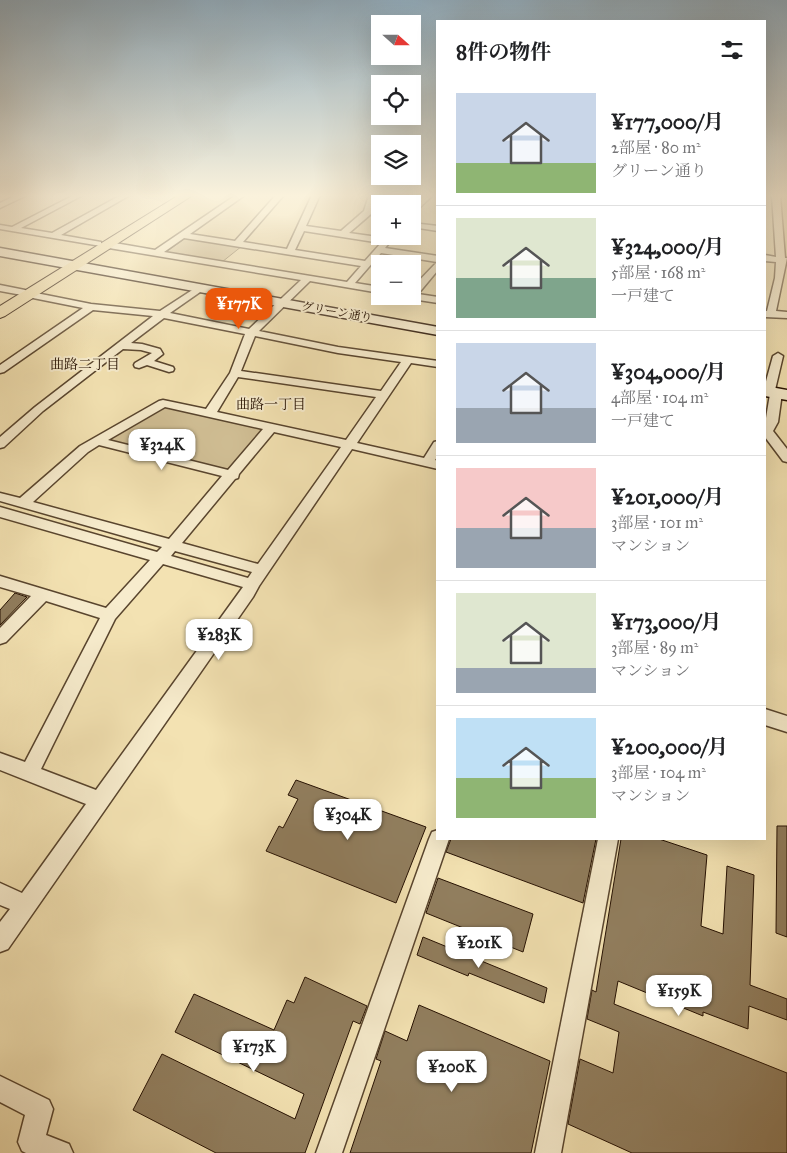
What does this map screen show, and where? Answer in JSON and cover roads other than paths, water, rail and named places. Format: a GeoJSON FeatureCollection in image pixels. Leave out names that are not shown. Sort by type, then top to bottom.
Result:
{"type":"FeatureCollection","features":[{"type":"Feature","properties":{"kind":"main road"},"geometry":{"type":"LineString","coordinates":[[0,314],[26,293],[95,249]]}},
{"type":"Feature","properties":{"kind":"main road"},"geometry":{"type":"LineString","coordinates":[[0,305],[26,293]]}},
{"type":"Feature","properties":{"kind":"street"},"geometry":{"type":"LineString","coordinates":[[131,249],[371,289]]}},
{"type":"Feature","properties":{"kind":"street"},"geometry":{"type":"LineString","coordinates":[[156,253],[162,249]]}},
{"type":"Feature","properties":{"kind":"street"},"geometry":{"type":"LineString","coordinates":[[223,263],[242,249]]}},
{"type":"Feature","properties":{"kind":"street"},"geometry":{"type":"LineString","coordinates":[[270,249],[366,264]]}},
{"type":"Feature","properties":{"kind":"street"},"geometry":{"type":"LineString","coordinates":[[349,285],[379,250],[436,259]]}},
{"type":"Feature","properties":{"kind":"street","name":"グリーン通り"},"geometry":{"type":"LineString","coordinates":[[0,252],[436,330]]}},
{"type":"Feature","properties":{"kind":"street"},"geometry":{"type":"LineString","coordinates":[[766,258],[784,260],[768,314],[787,315]]}},
{"type":"Feature","properties":{"kind":"street"},"geometry":{"type":"LineString","coordinates":[[421,284],[436,266]]}},
{"type":"Feature","properties":{"kind":"street"},"geometry":{"type":"LineString","coordinates":[[210,413],[235,373],[251,333],[308,278]]}},
{"type":"Feature","properties":{"kind":"street"},"geometry":{"type":"LineString","coordinates":[[0,288],[91,307],[161,315],[338,350],[436,364]]}},
{"type":"Feature","properties":{"kind":"street"},"geometry":{"type":"LineString","coordinates":[[0,444],[34,413],[161,315],[200,288]]}},
{"type":"Feature","properties":{"kind":"street"},"geometry":{"type":"LineString","coordinates":[[766,290],[776,292]]}},
{"type":"Feature","properties":{"kind":"street"},"geometry":{"type":"LineString","coordinates":[[421,297],[436,300]]}},
{"type":"Feature","properties":{"kind":"street"},"geometry":{"type":"LineString","coordinates":[[0,370],[91,307]]}},
{"type":"Feature","properties":{"kind":"street"},"geometry":{"type":"LineString","coordinates":[[120,346],[142,347],[156,351],[158,354],[142,363],[169,369]]}},
{"type":"Feature","properties":{"kind":"street"},"geometry":{"type":"LineString","coordinates":[[778,356],[772,422],[767,430],[787,458]]}},
{"type":"Feature","properties":{"kind":"street"},"geometry":{"type":"LineString","coordinates":[[0,940],[248,594],[252,584],[408,360]]}},
{"type":"Feature","properties":{"kind":"street"},"geometry":{"type":"LineString","coordinates":[[235,373],[384,395]]}},
{"type":"Feature","properties":{"kind":"street"},"geometry":{"type":"LineString","coordinates":[[24,503],[84,449],[162,403],[432,464],[436,451]]}},
{"type":"Feature","properties":{"kind":"street"},"geometry":{"type":"LineString","coordinates":[[30,772],[109,615],[233,475],[271,428]]}},
{"type":"Feature","properties":{"kind":"street"},"geometry":{"type":"LineString","coordinates":[[97,441],[233,475]]}},
{"type":"Feature","properties":{"kind":"street"},"geometry":{"type":"LineString","coordinates":[[0,497],[262,570]]}},
{"type":"Feature","properties":{"kind":"street"},"geometry":{"type":"LineString","coordinates":[[0,512],[252,584]]}},
{"type":"Feature","properties":{"kind":"street"},"geometry":{"type":"LineString","coordinates":[[0,581],[109,615]]}},
{"type":"Feature","properties":{"kind":"street"},"geometry":{"type":"LineString","coordinates":[[0,638],[43,594]]}},
{"type":"Feature","properties":{"kind":"street"},"geometry":{"type":"LineString","coordinates":[[766,717],[787,724]]}},
{"type":"Feature","properties":{"kind":"street"},"geometry":{"type":"LineString","coordinates":[[0,761],[100,801]]}},
{"type":"Feature","properties":{"kind":"street"},"geometry":{"type":"LineString","coordinates":[[329,1153],[439,840]]}},
{"type":"Feature","properties":{"kind":"street"},"geometry":{"type":"LineString","coordinates":[[548,1153],[608,840]]}},
{"type":"Feature","properties":{"kind":"street"},"geometry":{"type":"LineString","coordinates":[[0,894],[25,905]]}},
{"type":"Feature","properties":{"kind":"street"},"geometry":{"type":"LineString","coordinates":[[0,1089],[40,1110],[31,1142],[60,1153]]}},
{"type":"Feature","properties":{"kind":"district","name":"曲路二丁目"},"geometry":{"type":"Point","coordinates":[85,364]}},
{"type":"Feature","properties":{"kind":"district","name":"曲路一丁目"},"geometry":{"type":"Point","coordinates":[271,404]}}]}
